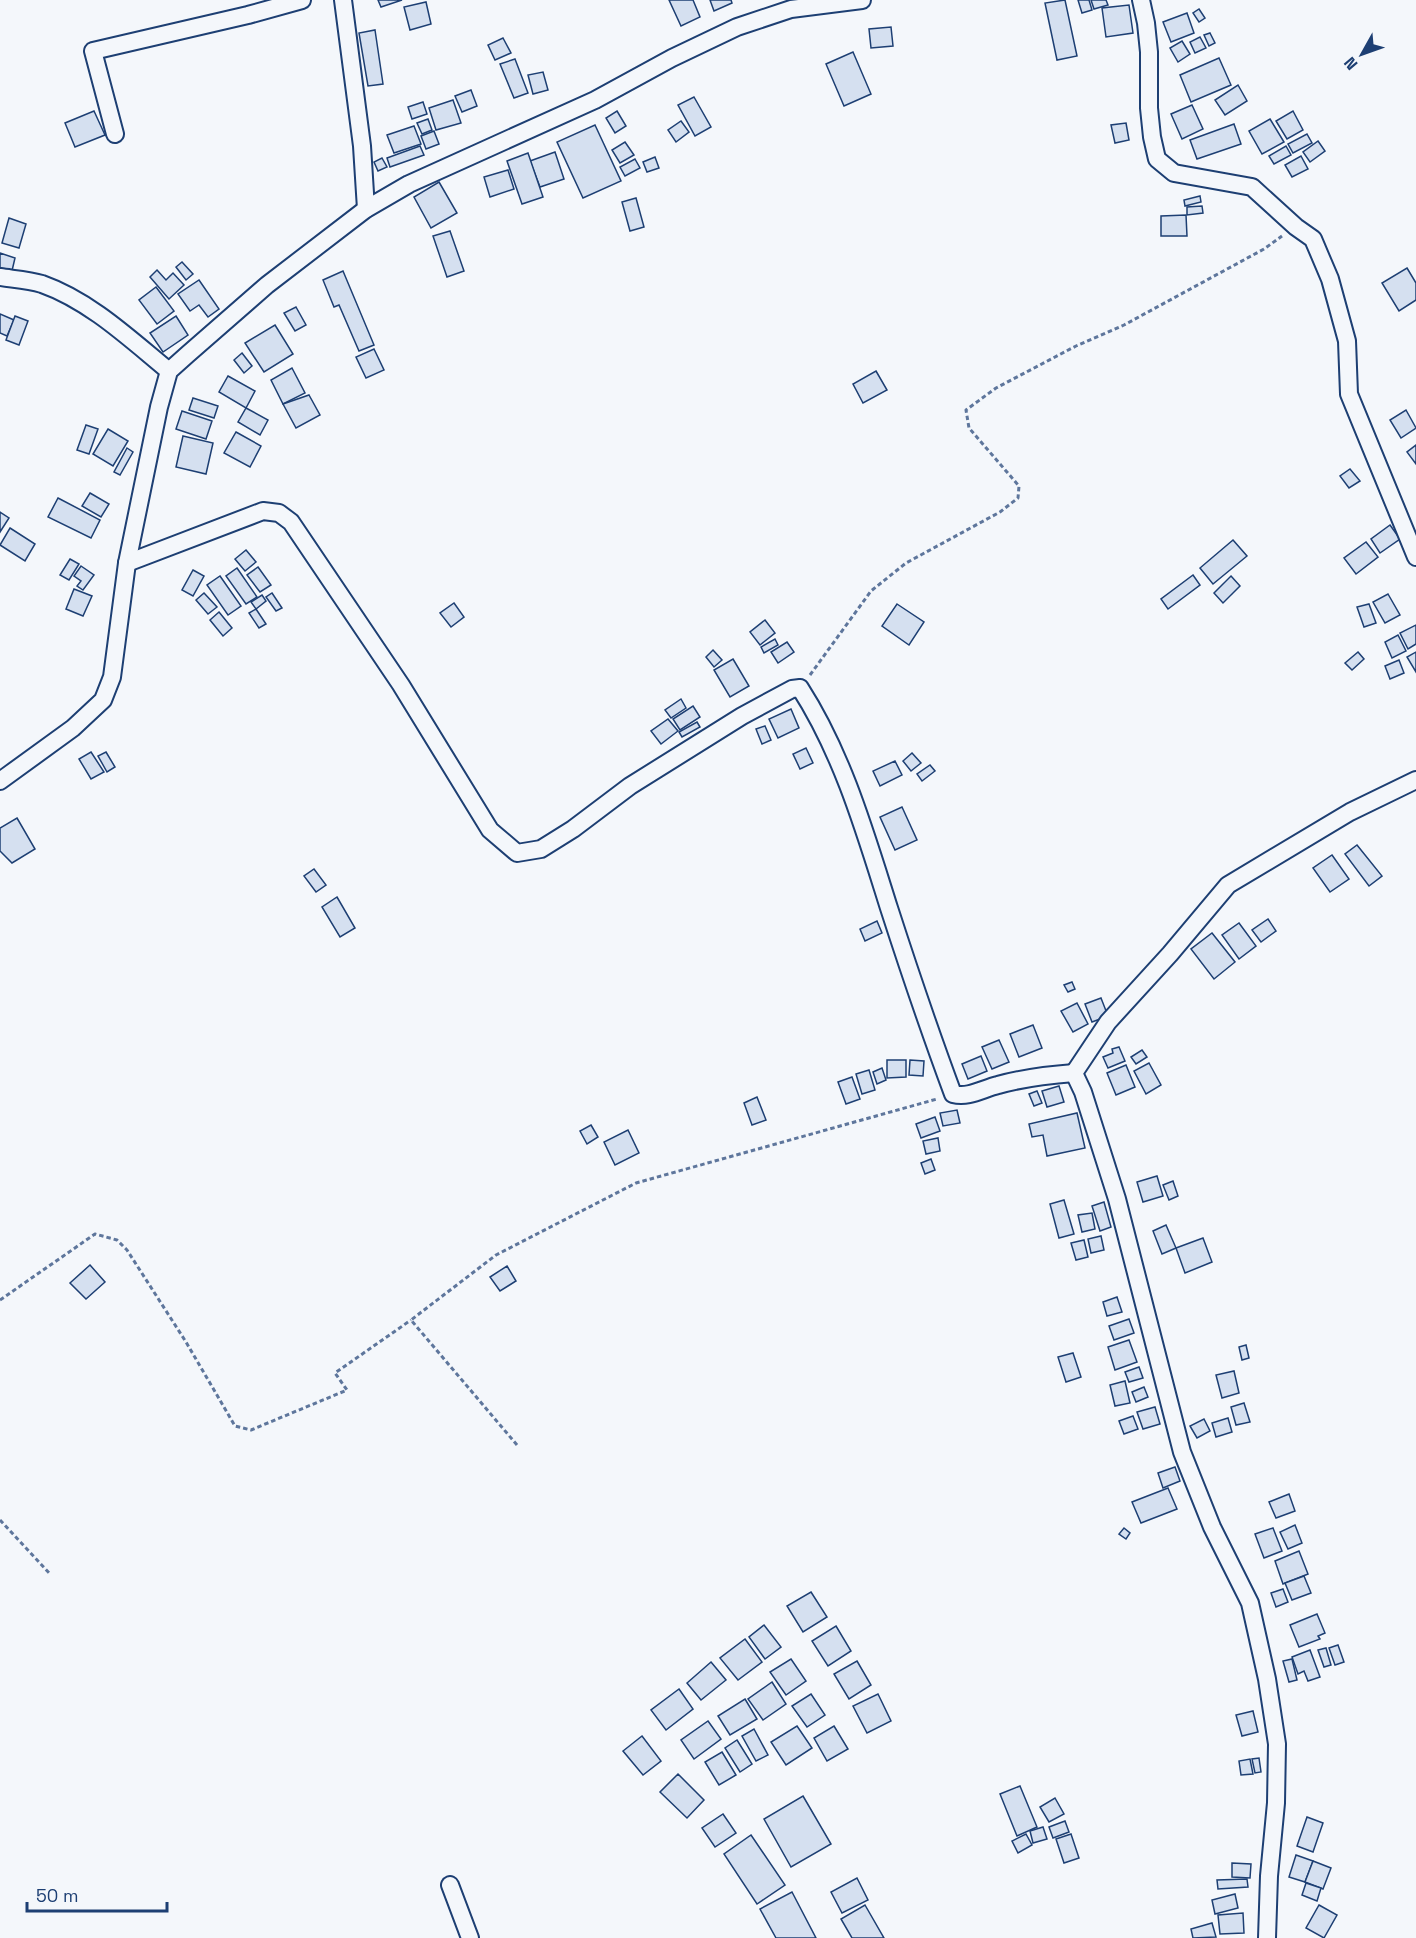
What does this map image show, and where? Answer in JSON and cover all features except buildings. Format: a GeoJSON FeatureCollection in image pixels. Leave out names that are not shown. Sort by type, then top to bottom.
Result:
{"type":"FeatureCollection","features":[{"type":"Feature","properties":{"kind":"street"},"geometry":{"type":"LineString","coordinates":[[116,134],[93,51],[302,0]]}},
{"type":"Feature","properties":{"kind":"street"},"geometry":{"type":"LineString","coordinates":[[343,0],[363,146],[366,209]]}},
{"type":"Feature","properties":{"kind":"street"},"geometry":{"type":"LineString","coordinates":[[0,781],[73,728],[103,700],[112,677],[127,563],[159,407],[169,371],[267,285],[366,209],[409,184],[595,100],[672,58],[737,27],[792,9],[862,0]]}},
{"type":"Feature","properties":{"kind":"street"},"geometry":{"type":"LineString","coordinates":[[1141,0],[1149,52],[1149,108],[1152,137],[1158,159],[1174,173],[1252,187],[1296,227],[1313,239],[1330,279],[1347,341],[1349,394],[1416,557]]}},
{"type":"Feature","properties":{"kind":"street"},"geometry":{"type":"LineString","coordinates":[[0,277],[41,284],[80,303],[123,333],[169,371]]}},
{"type":"Feature","properties":{"kind":"street"},"geometry":{"type":"LineString","coordinates":[[127,563],[263,511],[279,513],[291,522],[401,685],[490,830],[517,853],[541,849],[573,829],[630,786],[742,716],[792,689],[800,688],[819,718],[845,774],[918,999],[953,1094],[963,1096],[998,1085],[1044,1075],[1074,1073]]}},
{"type":"Feature","properties":{"kind":"street"},"geometry":{"type":"LineString","coordinates":[[1074,1073],[1108,1022],[1170,954],[1228,885],[1350,812],[1416,780]]}},
{"type":"Feature","properties":{"kind":"street"},"geometry":{"type":"LineString","coordinates":[[1074,1073],[1083,1092],[1117,1199],[1182,1452],[1212,1527],[1250,1603],[1277,1744],[1276,1803],[1269,1876],[1267,1938]]}},
{"type":"Feature","properties":{"kind":"street"},"geometry":{"type":"LineString","coordinates":[[450,1886],[470,1938]]}},
{"type":"Feature","properties":{"kind":"path"},"geometry":{"type":"LineString","coordinates":[[800,688],[871,591],[906,563],[1000,512],[1018,498],[1018,486],[969,428],[966,410],[996,388],[1076,346],[1124,326],[1264,249],[1296,227]]}},
{"type":"Feature","properties":{"kind":"path"},"geometry":{"type":"LineString","coordinates":[[0,1300],[95,1234],[117,1240],[127,1250],[186,1342],[235,1426],[250,1430],[347,1390],[335,1373],[411,1320],[496,1255],[636,1183],[953,1094]]}},
{"type":"Feature","properties":{"kind":"path"},"geometry":{"type":"LineString","coordinates":[[411,1320],[517,1445]]}},
{"type":"Feature","properties":{"kind":"path"},"geometry":{"type":"LineString","coordinates":[[0,1520],[50,1574]]}}]}
